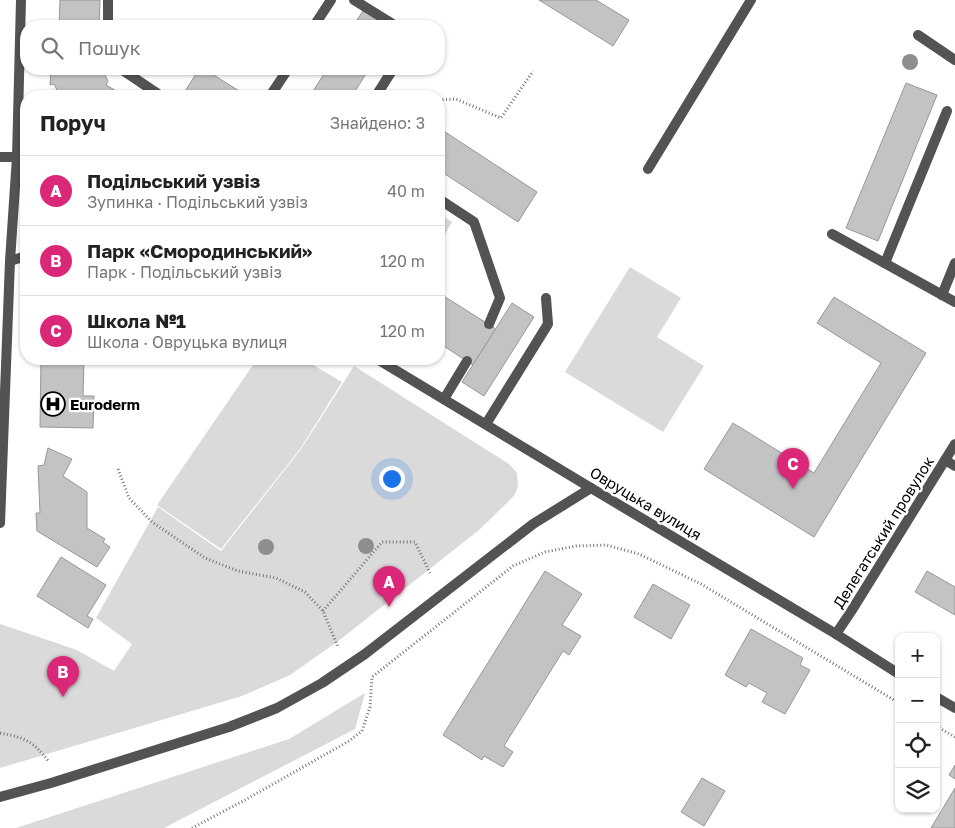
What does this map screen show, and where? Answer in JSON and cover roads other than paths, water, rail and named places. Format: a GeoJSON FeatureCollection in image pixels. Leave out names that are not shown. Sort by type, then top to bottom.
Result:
{"type":"FeatureCollection","features":[{"type":"Feature","properties":{"kind":"street"},"geometry":{"type":"LineString","coordinates":[[21,0],[21,20]]}},
{"type":"Feature","properties":{"kind":"street"},"geometry":{"type":"LineString","coordinates":[[108,0],[108,20]]}},
{"type":"Feature","properties":{"kind":"street"},"geometry":{"type":"LineString","coordinates":[[318,20],[331,0]]}},
{"type":"Feature","properties":{"kind":"street"},"geometry":{"type":"LineString","coordinates":[[354,0],[386,20]]}},
{"type":"Feature","properties":{"kind":"street"},"geometry":{"type":"LineString","coordinates":[[648,169],[751,0]]}},
{"type":"Feature","properties":{"kind":"street"},"geometry":{"type":"LineString","coordinates":[[918,35],[955,60]]}},
{"type":"Feature","properties":{"kind":"street"},"geometry":{"type":"LineString","coordinates":[[21,75],[22,90]]}},
{"type":"Feature","properties":{"kind":"street"},"geometry":{"type":"LineString","coordinates":[[130,75],[152,90]]}},
{"type":"Feature","properties":{"kind":"street"},"geometry":{"type":"LineString","coordinates":[[274,90],[284,75]]}},
{"type":"Feature","properties":{"kind":"street"},"geometry":{"type":"LineString","coordinates":[[380,90],[389,75]]}},
{"type":"Feature","properties":{"kind":"street"},"geometry":{"type":"LineString","coordinates":[[885,263],[947,111]]}},
{"type":"Feature","properties":{"kind":"street"},"geometry":{"type":"LineString","coordinates":[[0,157],[20,160]]}},
{"type":"Feature","properties":{"kind":"street"},"geometry":{"type":"LineString","coordinates":[[0,524],[10,261],[20,177]]}},
{"type":"Feature","properties":{"kind":"street"},"geometry":{"type":"LineString","coordinates":[[445,203],[474,222],[500,298],[489,324]]}},
{"type":"Feature","properties":{"kind":"street"},"geometry":{"type":"LineString","coordinates":[[832,234],[955,302]]}},
{"type":"Feature","properties":{"kind":"street"},"geometry":{"type":"LineString","coordinates":[[10,261],[20,258]]}},
{"type":"Feature","properties":{"kind":"street"},"geometry":{"type":"LineString","coordinates":[[942,295],[955,263]]}},
{"type":"Feature","properties":{"kind":"street"},"geometry":{"type":"LineString","coordinates":[[486,424],[548,324],[546,298]]}},
{"type":"Feature","properties":{"kind":"street"},"geometry":{"type":"LineString","coordinates":[[444,399],[467,361]]}},
{"type":"Feature","properties":{"kind":"street","name":"Овруцька вулиця"},"geometry":{"type":"LineString","coordinates":[[387,365],[836,634],[895,671]]}},
{"type":"Feature","properties":{"kind":"street","name":"Делегатський провулок"},"geometry":{"type":"LineString","coordinates":[[836,634],[955,444]]}},
{"type":"Feature","properties":{"kind":"street"},"geometry":{"type":"LineString","coordinates":[[945,460],[955,466]]}},
{"type":"Feature","properties":{"kind":"street"},"geometry":{"type":"LineString","coordinates":[[0,796],[51,783],[229,727],[278,708],[322,683],[365,654],[533,524],[591,488]]}},
{"type":"Feature","properties":{"kind":"street"},"geometry":{"type":"LineString","coordinates":[[940,699],[955,708]]}},
{"type":"Feature","properties":{"kind":"place","name":"Euroderm"},"geometry":{"type":"Point","coordinates":[53,404]}},
{"type":"Feature","properties":{"kind":"place","name":"Школа №1"},"geometry":{"type":"Point","coordinates":[793,489]}},
{"type":"Feature","properties":{"kind":"place","name":"Подільський узвіз"},"geometry":{"type":"Point","coordinates":[389,607]}},
{"type":"Feature","properties":{"kind":"place","name":"Парк «Смородинський»"},"geometry":{"type":"Point","coordinates":[63,697]}}]}
